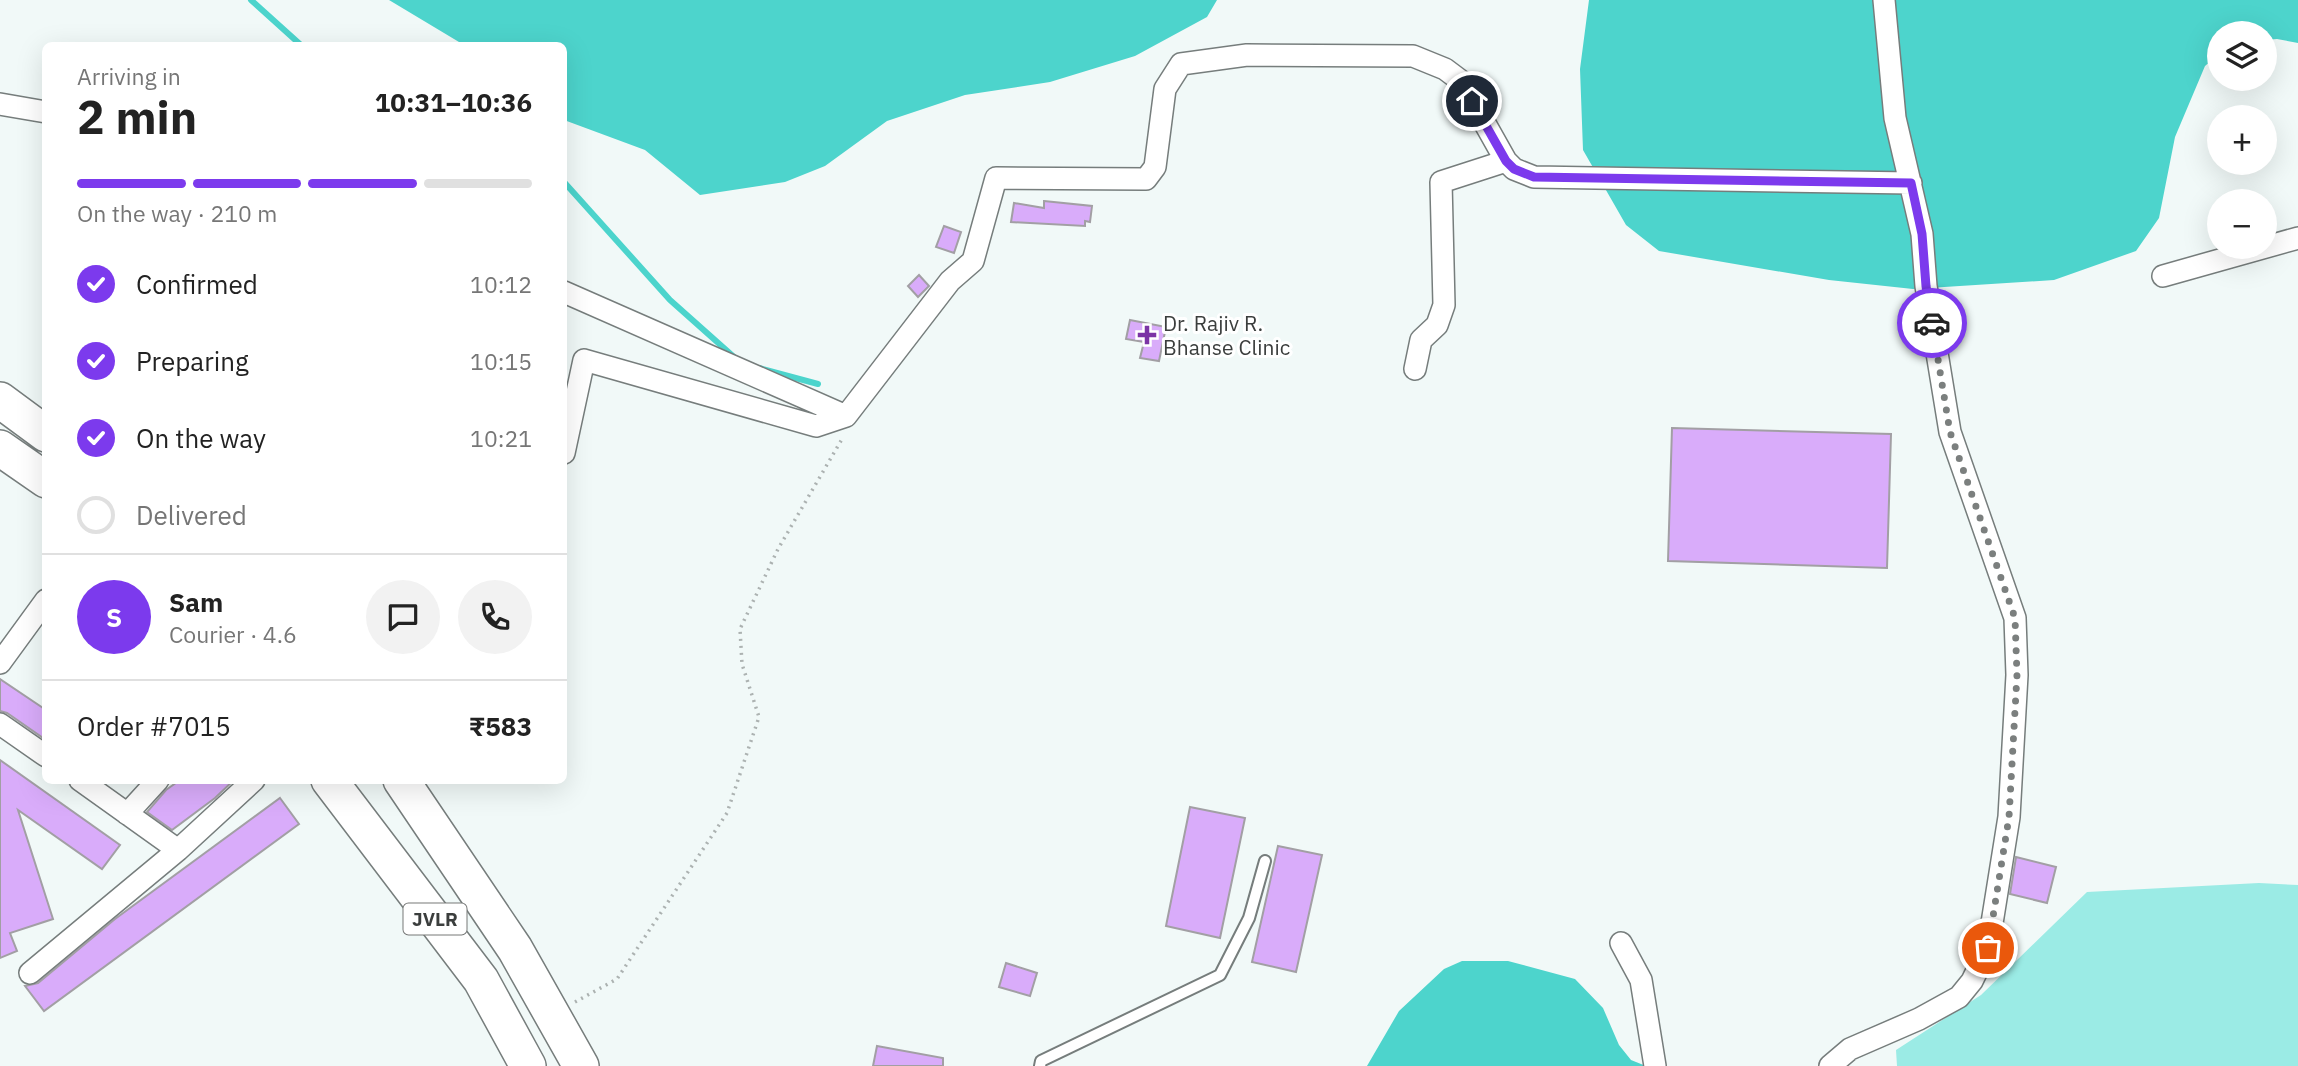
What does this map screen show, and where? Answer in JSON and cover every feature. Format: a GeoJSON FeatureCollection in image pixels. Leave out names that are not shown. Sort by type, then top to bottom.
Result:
{"type":"FeatureCollection","features":[{"type":"Feature","properties":{"kind":"main road"},"geometry":{"type":"LineString","coordinates":[[0,400],[42,430]]}},
{"type":"Feature","properties":{"kind":"main road"},"geometry":{"type":"LineString","coordinates":[[0,449],[42,477]]}},
{"type":"Feature","properties":{"kind":"main road","name":"JVLR"},"geometry":{"type":"LineString","coordinates":[[332,784],[481,980],[528,1066]]}},
{"type":"Feature","properties":{"kind":"main road","name":"JVLR"},"geometry":{"type":"LineString","coordinates":[[404,784],[515,949],[581,1066]]}},
{"type":"Feature","properties":{"kind":"street"},"geometry":{"type":"LineString","coordinates":[[1830,1066],[1850,1049],[1919,1019],[1959,997],[1972,981],[1988,948],[2009,817],[2017,675],[2015,618],[1950,432],[1926,286],[1922,234],[1895,118],[1884,0]]}},
{"type":"Feature","properties":{"kind":"street"},"geometry":{"type":"LineString","coordinates":[[567,439],[584,360],[816,426],[846,416],[950,281],[973,261],[996,178],[1146,179],[1155,167],[1165,89],[1181,64],[1247,55],[1413,56],[1445,69],[1461,81],[1506,161],[1514,169],[1534,177],[1911,183]]}},
{"type":"Feature","properties":{"kind":"street"},"geometry":{"type":"LineString","coordinates":[[0,104],[42,111]]}},
{"type":"Feature","properties":{"kind":"street"},"geometry":{"type":"LineString","coordinates":[[1415,369],[1422,340],[1437,325],[1444,305],[1441,182],[1506,161]]}},
{"type":"Feature","properties":{"kind":"street"},"geometry":{"type":"LineString","coordinates":[[2163,276],[2298,238]]}},
{"type":"Feature","properties":{"kind":"street"},"geometry":{"type":"LineString","coordinates":[[567,293],[846,416]]}},
{"type":"Feature","properties":{"kind":"street"},"geometry":{"type":"LineString","coordinates":[[0,663],[42,605]]}},
{"type":"Feature","properties":{"kind":"street"},"geometry":{"type":"LineString","coordinates":[[0,724],[42,753]]}},
{"type":"Feature","properties":{"kind":"street"},"geometry":{"type":"LineString","coordinates":[[86,784],[178,850]]}},
{"type":"Feature","properties":{"kind":"street"},"geometry":{"type":"LineString","coordinates":[[127,814],[154,784]]}},
{"type":"Feature","properties":{"kind":"street"},"geometry":{"type":"LineString","coordinates":[[30,973],[178,850],[250,784]]}},
{"type":"Feature","properties":{"kind":"street"},"geometry":{"type":"LineString","coordinates":[[1621,943],[1641,980],[1655,1066]]}},
{"type":"Feature","properties":{"kind":"lane"},"geometry":{"type":"LineString","coordinates":[[1040,1066],[1041,1061],[1220,975],[1249,918],[1265,861]]}},
{"type":"Feature","properties":{"kind":"path"},"geometry":{"type":"LineString","coordinates":[[552,1014],[617,979],[727,813],[759,717],[742,664],[740,629],[778,549],[841,441],[846,416]]}},
{"type":"Feature","properties":{"kind":"shaded area"},"geometry":{"type":"Polygon","coordinates":[[[389,0],[1217,0],[1207,17],[1135,56],[1050,82],[965,95],[887,121],[825,166],[785,182],[700,195],[645,150],[567,121],[567,42],[459,42],[389,0]]]}},
{"type":"Feature","properties":{"kind":"shaded area"},"geometry":{"type":"Polygon","coordinates":[[[1589,0],[2298,0],[2298,43],[2277,39],[2277,21],[2207,21],[2207,64],[2175,137],[2159,218],[2136,251],[2054,280],[1913,289],[1829,280],[1659,251],[1626,225],[1583,150],[1580,69],[1589,0]]]}},
{"type":"Feature","properties":{"kind":"shaded area"},"geometry":{"type":"Polygon","coordinates":[[[2259,883],[2298,885],[2298,1066],[1897,1066],[1896,1050],[1981,995],[2087,892],[2259,883]]]}},
{"type":"Feature","properties":{"kind":"shaded area"},"geometry":{"type":"Polygon","coordinates":[[[1462,961],[1508,961],[1575,979],[1603,1008],[1619,1045],[1631,1060],[1646,1066],[1367,1066],[1399,1011],[1444,969],[1462,961]]]}},
{"type":"Feature","properties":{"kind":"building"},"geometry":{"type":"Polygon","coordinates":[[[1044,201],[1092,206],[1090,222],[1085,221],[1085,226],[1011,222],[1014,203],[1044,208],[1044,201]]]}},
{"type":"Feature","properties":{"kind":"building"},"geometry":{"type":"Polygon","coordinates":[[[944,226],[961,232],[954,253],[936,247],[944,226]]]}},
{"type":"Feature","properties":{"kind":"building"},"geometry":{"type":"Polygon","coordinates":[[[919,275],[929,286],[918,297],[908,286],[919,275]]]}},
{"type":"Feature","properties":{"kind":"building"},"geometry":{"type":"Polygon","coordinates":[[[1130,320],[1166,327],[1159,361],[1140,358],[1144,342],[1126,339],[1130,320]]]}},
{"type":"Feature","properties":{"kind":"building"},"geometry":{"type":"Polygon","coordinates":[[[1672,428],[1891,434],[1887,568],[1668,561],[1672,428]]]}},
{"type":"Feature","properties":{"kind":"building"},"geometry":{"type":"Polygon","coordinates":[[[0,679],[42,707],[42,737],[7,713],[0,711],[0,679]]]}},
{"type":"Feature","properties":{"kind":"building"},"geometry":{"type":"Polygon","coordinates":[[[0,760],[120,845],[102,869],[18,810],[53,919],[10,933],[17,951],[0,958],[0,760]]]}},
{"type":"Feature","properties":{"kind":"building"},"geometry":{"type":"Polygon","coordinates":[[[174,784],[230,784],[172,830],[147,812],[174,784]]]}},
{"type":"Feature","properties":{"kind":"building"},"geometry":{"type":"Polygon","coordinates":[[[280,798],[299,824],[44,1011],[25,986],[38,983],[115,919],[280,798]]]}},
{"type":"Feature","properties":{"kind":"building"},"geometry":{"type":"Polygon","coordinates":[[[1190,807],[1245,818],[1220,938],[1166,926],[1190,807]]]}},
{"type":"Feature","properties":{"kind":"building"},"geometry":{"type":"Polygon","coordinates":[[[1278,846],[1322,855],[1296,972],[1252,962],[1278,846]]]}},
{"type":"Feature","properties":{"kind":"building"},"geometry":{"type":"Polygon","coordinates":[[[2016,857],[2056,867],[2047,903],[2010,894],[2016,857]]]}},
{"type":"Feature","properties":{"kind":"building"},"geometry":{"type":"Polygon","coordinates":[[[1006,963],[1037,973],[1030,996],[999,987],[1006,963]]]}},
{"type":"Feature","properties":{"kind":"building"},"geometry":{"type":"Polygon","coordinates":[[[877,1046],[943,1058],[943,1066],[873,1066],[877,1046]]]}},
{"type":"Feature","properties":{"kind":"waterway"},"geometry":{"type":"LineString","coordinates":[[251,0],[298,42]]}},
{"type":"Feature","properties":{"kind":"waterway"},"geometry":{"type":"LineString","coordinates":[[567,185],[670,300],[734,357]]}},
{"type":"Feature","properties":{"kind":"waterway"},"geometry":{"type":"LineString","coordinates":[[759,368],[818,384]]}},
{"type":"Feature","properties":{"kind":"way so far"},"geometry":{"type":"LineString","coordinates":[[1932,323],[1950,432],[2015,618],[2017,675],[2009,817],[1988,948]]}},
{"type":"Feature","properties":{"kind":"place","name":"Dr. Rajiv R. Bhanse Clinic"},"geometry":{"type":"Point","coordinates":[1147,335]}},
{"type":"Feature","properties":{"kind":"route"},"geometry":{"type":"LineString","coordinates":[[1472,101],[1506,161],[1514,169],[1534,177],[1911,183],[1922,234],[1932,323]]}}]}
